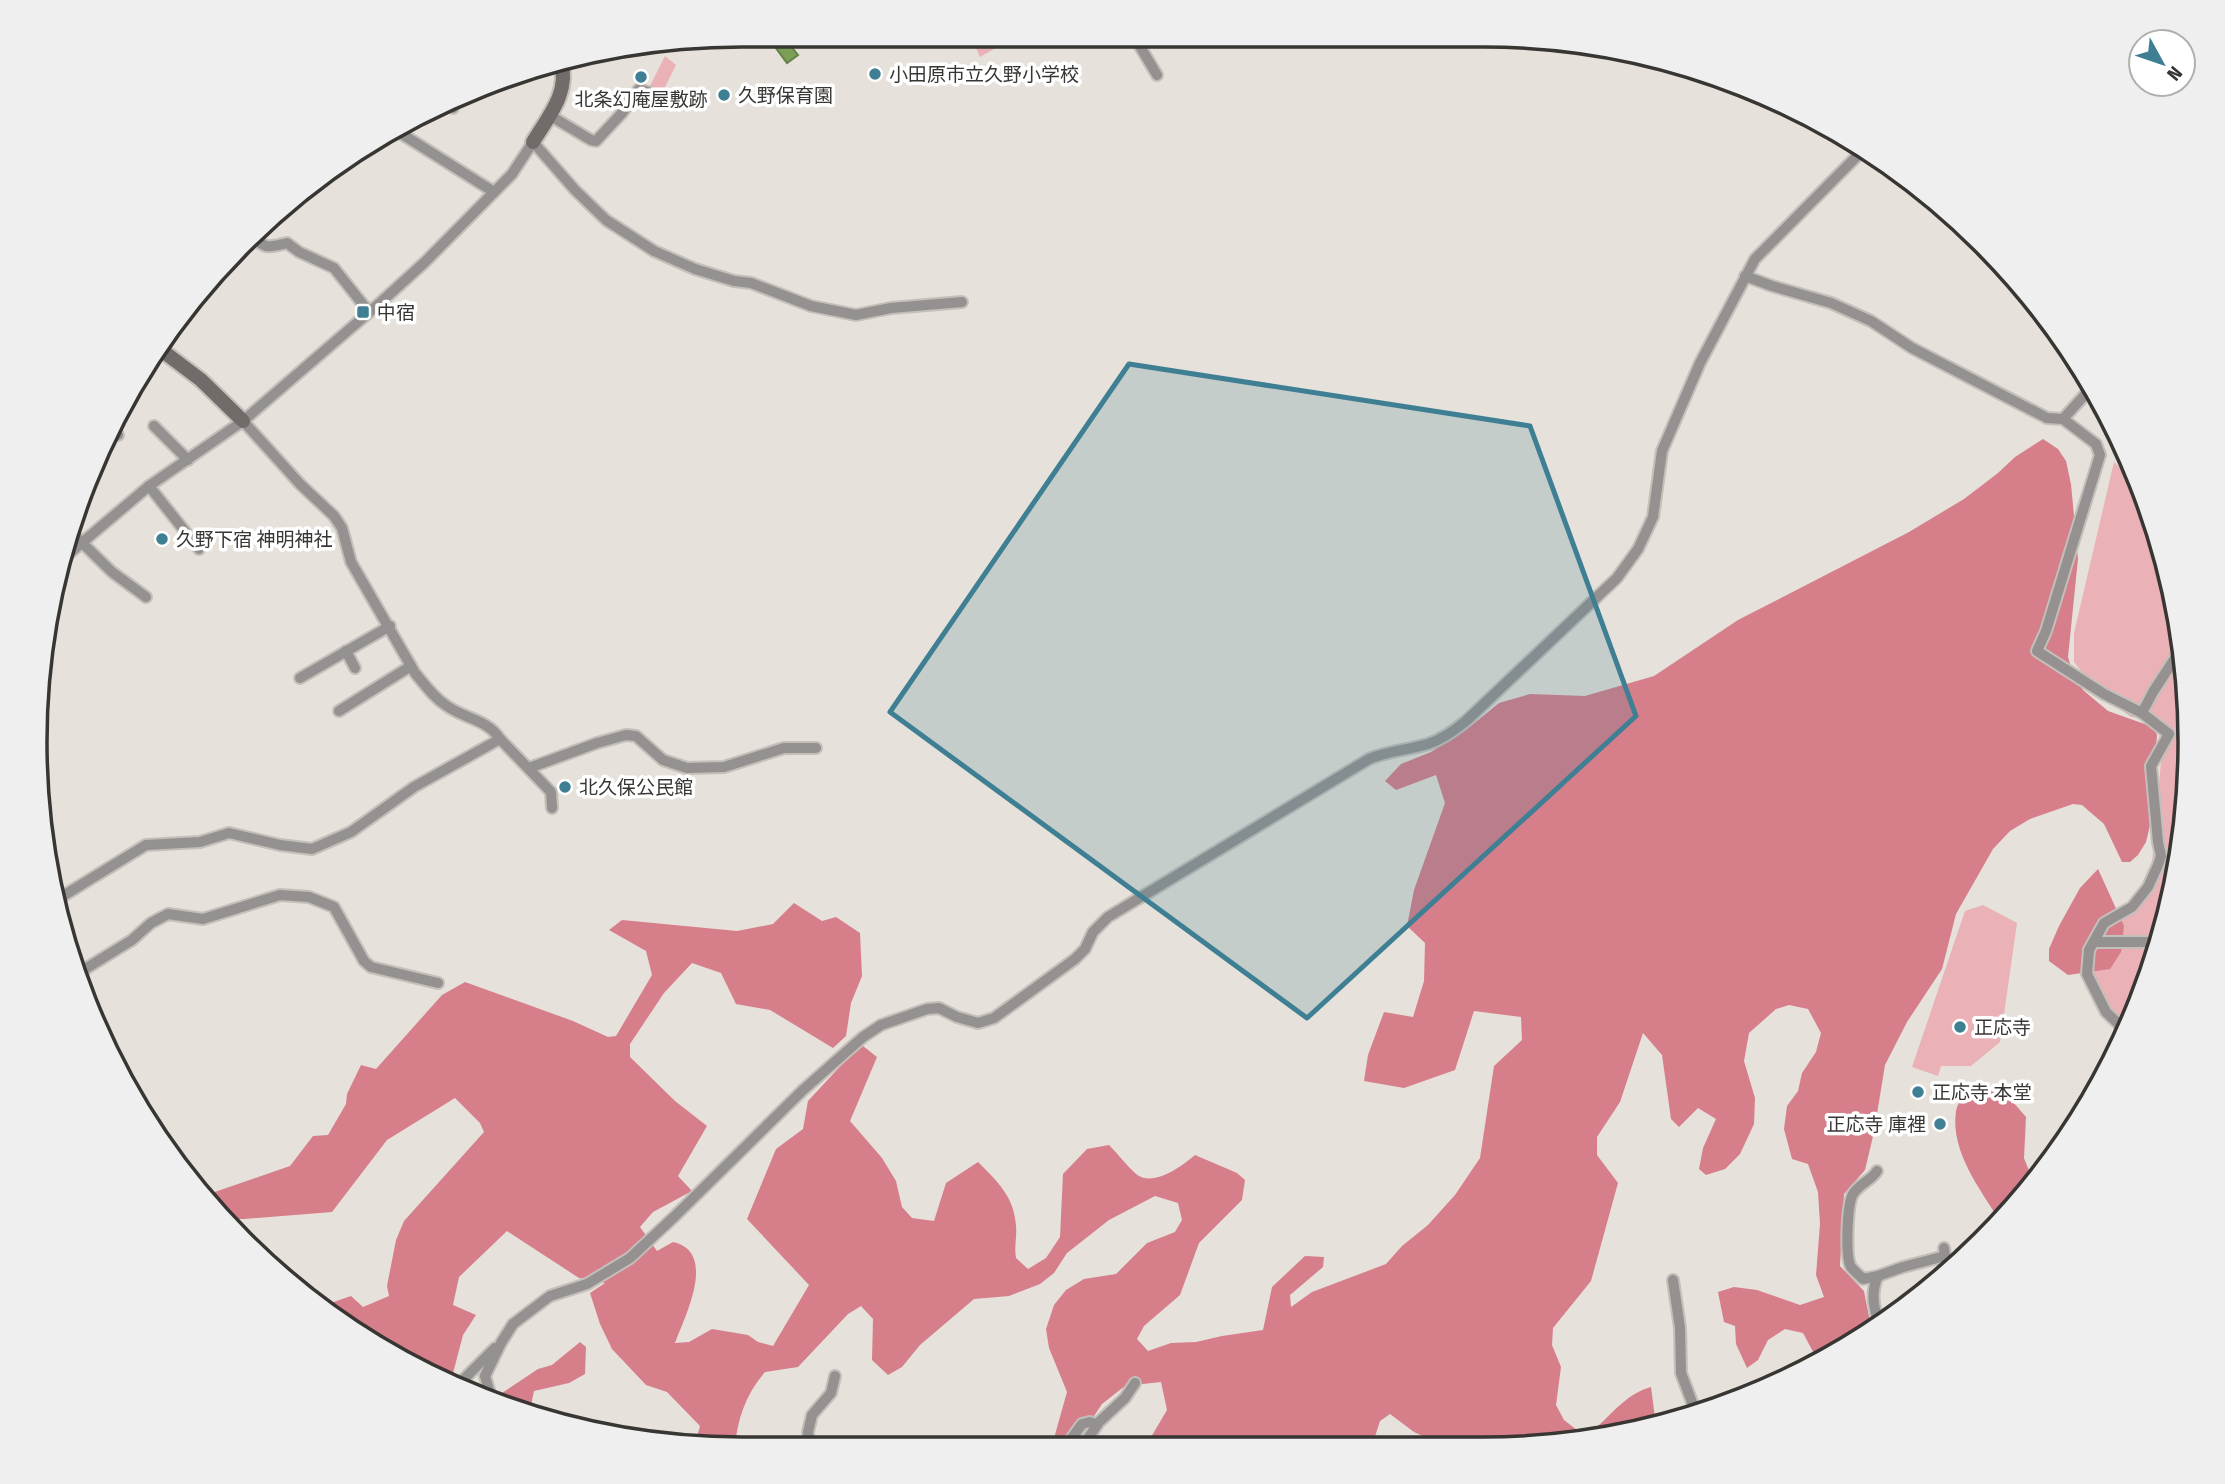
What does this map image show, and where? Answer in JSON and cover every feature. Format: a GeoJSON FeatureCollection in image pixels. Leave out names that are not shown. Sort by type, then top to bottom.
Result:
{"type":"FeatureCollection","features":[{"type":"Feature","properties":{"kind":"street"},"geometry":{"type":"LineString","coordinates":[[1142,47],[1157,75]]}},
{"type":"Feature","properties":{"kind":"street"},"geometry":{"type":"LineString","coordinates":[[75,549],[149,486],[243,421],[425,262],[512,174],[564,86],[564,71]]}},
{"type":"Feature","properties":{"kind":"street"},"geometry":{"type":"LineString","coordinates":[[549,114],[596,141],[622,113],[639,89],[666,98]]}},
{"type":"Feature","properties":{"kind":"street"},"geometry":{"type":"LineString","coordinates":[[404,135],[494,192]]}},
{"type":"Feature","properties":{"kind":"street"},"geometry":{"type":"LineString","coordinates":[[533,142],[575,190],[613,226],[654,251],[695,269],[734,281],[751,283],[811,306],[846,314],[962,302]]}},
{"type":"Feature","properties":{"kind":"street"},"geometry":{"type":"LineString","coordinates":[[489,1389],[485,1376],[513,1324],[550,1296],[587,1284],[630,1258],[803,1090],[863,1037],[902,1017],[939,1008],[978,1023],[994,1018],[1075,959],[1085,949],[1093,932],[1108,917],[1369,760],[1381,754],[1438,740],[1466,721],[1618,578],[1638,549],[1653,517],[1661,451],[1700,363],[1745,276],[1755,259],[1857,156]]}},
{"type":"Feature","properties":{"kind":"street"},"geometry":{"type":"LineString","coordinates":[[259,243],[270,248],[287,243],[299,252],[334,268],[369,312]]}},
{"type":"Feature","properties":{"kind":"street"},"geometry":{"type":"LineString","coordinates":[[1745,276],[1831,303],[1871,321],[1912,348],[2047,418],[2063,419],[2096,444],[2100,455],[2038,651],[2104,694],[2143,713],[2169,734],[2151,766],[2161,856],[2148,887],[2132,907],[2104,923],[2089,950],[2087,974],[2106,1012],[2118,1023]]}},
{"type":"Feature","properties":{"kind":"street"},"geometry":{"type":"LineString","coordinates":[[166,353],[201,380],[334,516],[342,528],[351,562],[390,626],[411,667],[445,705],[494,730],[551,792],[552,808]]}},
{"type":"Feature","properties":{"kind":"street"},"geometry":{"type":"LineString","coordinates":[[2063,419],[2085,395]]}},
{"type":"Feature","properties":{"kind":"street"},"geometry":{"type":"LineString","coordinates":[[154,426],[188,460]]}},
{"type":"Feature","properties":{"kind":"street"},"geometry":{"type":"LineString","coordinates":[[149,486],[199,549]]}},
{"type":"Feature","properties":{"kind":"street"},"geometry":{"type":"LineString","coordinates":[[78,539],[112,572],[146,597]]}},
{"type":"Feature","properties":{"kind":"street"},"geometry":{"type":"LineString","coordinates":[[300,678],[390,626]]}},
{"type":"Feature","properties":{"kind":"street"},"geometry":{"type":"LineString","coordinates":[[346,651],[355,668]]}},
{"type":"Feature","properties":{"kind":"street"},"geometry":{"type":"LineString","coordinates":[[2143,713],[2173,661]]}},
{"type":"Feature","properties":{"kind":"street"},"geometry":{"type":"LineString","coordinates":[[339,711],[411,667]]}},
{"type":"Feature","properties":{"kind":"street"},"geometry":{"type":"LineString","coordinates":[[528,768],[626,735],[636,736],[663,760],[687,768],[724,767],[784,748],[816,748]]}},
{"type":"Feature","properties":{"kind":"street"},"geometry":{"type":"LineString","coordinates":[[64,893],[146,845],[200,842],[229,833],[268,843],[312,849],[351,832],[414,787],[500,739]]}},
{"type":"Feature","properties":{"kind":"street"},"geometry":{"type":"LineString","coordinates":[[85,969],[168,914],[203,919],[280,895],[309,897],[334,907],[364,961],[371,967],[438,983]]}},
{"type":"Feature","properties":{"kind":"street"},"geometry":{"type":"LineString","coordinates":[[2094,942],[2148,942]]}},
{"type":"Feature","properties":{"kind":"street"},"geometry":{"type":"LineString","coordinates":[[1877,1171],[1874,1176],[1861,1183],[1850,1198],[1846,1248],[1850,1266],[1863,1279],[1944,1252],[1948,1258]]}},
{"type":"Feature","properties":{"kind":"street"},"geometry":{"type":"LineString","coordinates":[[1876,1315],[1873,1308],[1874,1285],[1878,1276]]}},
{"type":"Feature","properties":{"kind":"street"},"geometry":{"type":"LineString","coordinates":[[1673,1280],[1680,1328],[1681,1373],[1693,1404]]}},
{"type":"Feature","properties":{"kind":"street"},"geometry":{"type":"LineString","coordinates":[[464,1378],[501,1343]]}},
{"type":"Feature","properties":{"kind":"street"},"geometry":{"type":"LineString","coordinates":[[808,1437],[812,1415],[831,1393],[835,1376]]}},
{"type":"Feature","properties":{"kind":"street"},"geometry":{"type":"LineString","coordinates":[[1089,1437],[1097,1425],[1125,1398],[1135,1383]]}},
{"type":"Feature","properties":{"kind":"street"},"geometry":{"type":"LineString","coordinates":[[1073,1437],[1082,1424],[1090,1422],[1097,1425]]}},
{"type":"Feature","properties":{"kind":"highlighted area"},"geometry":{"type":"Polygon","coordinates":[[[1129,364],[1530,426],[1636,716],[1307,1018],[890,712],[1129,364]]]}},
{"type":"Feature","properties":{"kind":"shaded area"},"geometry":{"type":"Polygon","coordinates":[[[775,47],[792,47],[798,55],[787,63],[775,47]]]}},
{"type":"Feature","properties":{"kind":"shaded area"},"geometry":{"type":"Polygon","coordinates":[[[976,47],[997,47],[980,57],[976,47]]]}},
{"type":"Feature","properties":{"kind":"shaded area"},"geometry":{"type":"Polygon","coordinates":[[[665,56],[676,65],[662,93],[649,88],[665,56]]]}},
{"type":"Feature","properties":{"kind":"shaded area"},"geometry":{"type":"Polygon","coordinates":[[[2043,439],[2058,449],[2066,461],[2071,484],[2078,559],[2068,657],[2074,677],[2083,690],[2108,711],[2153,727],[2157,735],[2150,825],[2146,842],[2130,862],[2122,862],[2104,824],[2082,805],[2073,804],[2030,819],[2010,831],[1993,849],[1956,914],[1942,969],[1907,1022],[1885,1065],[1865,1170],[1844,1194],[1840,1266],[1864,1291],[1870,1320],[1814,1353],[1803,1333],[1785,1329],[1768,1340],[1758,1360],[1747,1368],[1736,1344],[1735,1326],[1724,1322],[1718,1292],[1734,1287],[1757,1290],[1800,1305],[1824,1297],[1816,1275],[1820,1224],[1818,1192],[1808,1164],[1792,1159],[1784,1129],[1787,1106],[1798,1091],[1802,1073],[1816,1052],[1821,1033],[1808,1009],[1789,1005],[1776,1009],[1749,1033],[1744,1061],[1755,1098],[1754,1124],[1740,1154],[1725,1169],[1706,1175],[1699,1169],[1703,1148],[1716,1119],[1698,1108],[1679,1127],[1671,1119],[1662,1055],[1643,1033],[1620,1102],[1597,1137],[1597,1155],[1618,1183],[1591,1281],[1553,1328],[1552,1345],[1561,1367],[1556,1405],[1564,1420],[1578,1430],[1574,1431],[1483,1437],[1425,1437],[1390,1414],[1380,1421],[1375,1437],[1151,1437],[1167,1410],[1161,1382],[1125,1386],[1102,1404],[1080,1437],[1054,1437],[1067,1392],[1049,1348],[1046,1329],[1054,1305],[1066,1290],[1084,1279],[1116,1274],[1147,1243],[1175,1232],[1182,1220],[1178,1203],[1155,1196],[1109,1220],[1067,1253],[1054,1273],[1040,1284],[1009,1296],[974,1299],[920,1345],[902,1367],[888,1375],[872,1360],[873,1319],[861,1306],[848,1314],[798,1367],[765,1372],[744,1407],[737,1437],[697,1435],[700,1426],[667,1392],[646,1385],[612,1349],[590,1293],[605,1283],[579,1278],[507,1231],[459,1277],[453,1305],[476,1315],[463,1335],[453,1373],[395,1344],[332,1303],[351,1296],[363,1307],[389,1296],[387,1286],[396,1240],[404,1221],[484,1132],[480,1123],[455,1098],[387,1140],[332,1212],[238,1219],[214,1192],[290,1166],[313,1136],[328,1135],[346,1104],[347,1094],[361,1065],[376,1069],[442,995],[465,982],[573,1021],[608,1037],[616,1036],[652,975],[646,951],[609,930],[622,920],[737,931],[773,924],[794,903],[822,921],[836,917],[860,933],[862,976],[851,1003],[846,1036],[833,1048],[770,1010],[736,1004],[721,973],[692,963],[664,993],[630,1044],[630,1057],[675,1101],[707,1126],[678,1176],[692,1191],[653,1212],[640,1227],[657,1251],[673,1242],[686,1248],[694,1258],[695,1286],[675,1343],[689,1342],[712,1329],[748,1335],[758,1342],[773,1346],[809,1285],[747,1219],[776,1149],[803,1129],[808,1101],[847,1059],[863,1046],[877,1057],[850,1121],[882,1158],[896,1181],[902,1207],[912,1218],[934,1221],[946,1183],[978,1162],[998,1183],[1012,1206],[1016,1226],[1016,1258],[1028,1269],[1046,1258],[1060,1237],[1063,1174],[1087,1149],[1109,1145],[1132,1171],[1143,1178],[1167,1174],[1195,1155],[1237,1173],[1245,1180],[1242,1200],[1199,1243],[1180,1295],[1144,1326],[1137,1339],[1148,1351],[1171,1343],[1196,1342],[1263,1330],[1272,1287],[1305,1256],[1324,1257],[1323,1267],[1290,1295],[1291,1307],[1312,1292],[1386,1264],[1402,1246],[1428,1225],[1455,1195],[1480,1158],[1494,1066],[1522,1040],[1521,1017],[1474,1011],[1455,1070],[1404,1088],[1364,1081],[1368,1055],[1384,1012],[1413,1017],[1424,981],[1425,943],[1407,926],[1414,890],[1445,803],[1436,775],[1396,790],[1385,781],[1401,764],[1431,752],[1466,730],[1499,703],[1530,694],[1585,696],[1654,676],[1738,620],[1909,532],[1964,499],[2015,457],[2043,439]]]}},
{"type":"Feature","properties":{"kind":"shaded area"},"geometry":{"type":"Polygon","coordinates":[[[2114,462],[2125,476],[2154,562],[2172,651],[2178,742],[2172,833],[2164,878],[2141,965],[2120,1019],[2108,1007],[2086,960],[2115,922],[2137,908],[2151,874],[2164,728],[2148,718],[2131,717],[2099,694],[2074,662],[2074,633],[2114,462]]]}},
{"type":"Feature","properties":{"kind":"shaded area"},"geometry":{"type":"Polygon","coordinates":[[[2098,869],[2124,926],[2121,952],[2110,969],[2068,975],[2049,961],[2049,949],[2080,888],[2098,869]]]}},
{"type":"Feature","properties":{"kind":"shaded area"},"geometry":{"type":"Polygon","coordinates":[[[1983,905],[2017,923],[2000,1042],[1971,1066],[1941,1066],[1938,1076],[1912,1067],[1965,911],[1983,905]]]}},
{"type":"Feature","properties":{"kind":"shaded area"},"geometry":{"type":"Polygon","coordinates":[[[1974,1084],[1991,1087],[2004,1094],[2026,1117],[2024,1158],[2029,1171],[1994,1212],[1968,1169],[1958,1141],[1956,1111],[1963,1096],[1974,1084]]]}},
{"type":"Feature","properties":{"kind":"shaded area"},"geometry":{"type":"Polygon","coordinates":[[[580,1342],[586,1347],[585,1374],[569,1383],[534,1391],[531,1404],[502,1394],[538,1369],[552,1365],[580,1342]]]}},
{"type":"Feature","properties":{"kind":"shaded area"},"geometry":{"type":"Polygon","coordinates":[[[1651,1387],[1655,1415],[1597,1427],[1626,1400],[1651,1387]]]}},
{"type":"Feature","properties":{"kind":"place","name":"小田原市立久野小学校"},"geometry":{"type":"Point","coordinates":[875,74]}},
{"type":"Feature","properties":{"kind":"place","name":"北条幻庵屋敷跡"},"geometry":{"type":"Point","coordinates":[641,77]}},
{"type":"Feature","properties":{"kind":"place","name":"久野保育園"},"geometry":{"type":"Point","coordinates":[724,95]}},
{"type":"Feature","properties":{"kind":"place","name":"中宿"},"geometry":{"type":"Point","coordinates":[363,312]}},
{"type":"Feature","properties":{"kind":"place","name":"久野下宿 神明神社"},"geometry":{"type":"Point","coordinates":[162,539]}},
{"type":"Feature","properties":{"kind":"place","name":"北久保公民館"},"geometry":{"type":"Point","coordinates":[565,787]}},
{"type":"Feature","properties":{"kind":"place","name":"正応寺"},"geometry":{"type":"Point","coordinates":[1960,1027]}},
{"type":"Feature","properties":{"kind":"place","name":"正応寺 本堂"},"geometry":{"type":"Point","coordinates":[1918,1092]}},
{"type":"Feature","properties":{"kind":"place","name":"正応寺 庫裡"},"geometry":{"type":"Point","coordinates":[1940,1124]}}]}
